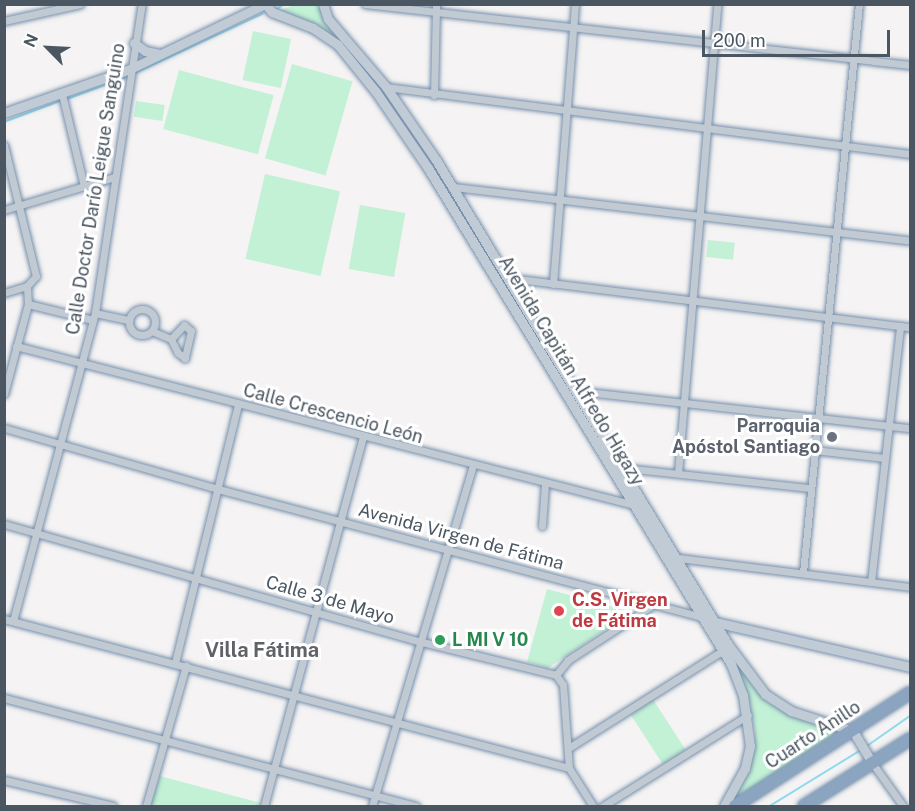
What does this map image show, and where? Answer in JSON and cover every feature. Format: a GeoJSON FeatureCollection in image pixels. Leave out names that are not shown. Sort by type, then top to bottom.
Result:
{"type":"FeatureCollection","features":[{"type":"Feature","properties":{"kind":"highway","name":"Cuarto Anillo"},"geometry":{"type":"LineString","coordinates":[[735,807],[856,735],[910,693]]}},
{"type":"Feature","properties":{"kind":"highway"},"geometry":{"type":"LineString","coordinates":[[804,807],[870,760],[910,739]]}},
{"type":"Feature","properties":{"kind":"street"},"geometry":{"type":"LineString","coordinates":[[4,21],[80,4]]}},
{"type":"Feature","properties":{"kind":"street","name":"Calle Doctor Darío Leigue Sanguino"},"geometry":{"type":"LineString","coordinates":[[13,621],[94,316],[130,70],[142,4]]}},
{"type":"Feature","properties":{"kind":"street"},"geometry":{"type":"LineString","coordinates":[[4,113],[62,96],[130,70],[265,4]]}},
{"type":"Feature","properties":{"kind":"street","name":"Avenida Capitán Alfredo Higazy"},"geometry":{"type":"LineString","coordinates":[[265,4],[281,17],[325,36],[370,84],[638,506],[702,617],[725,648],[765,694],[778,704],[856,735]]}},
{"type":"Feature","properties":{"kind":"street","name":"Avenida Capitán Alfredo Higazy"},"geometry":{"type":"LineString","coordinates":[[323,4],[328,19],[386,87],[453,187],[520,295],[624,473],[638,506],[678,558],[717,622],[748,715],[750,746],[745,768],[724,807]]}},
{"type":"Feature","properties":{"kind":"street"},"geometry":{"type":"LineString","coordinates":[[365,4],[436,8],[573,27],[910,66]]}},
{"type":"Feature","properties":{"kind":"street"},"geometry":{"type":"LineString","coordinates":[[553,284],[575,4]]}},
{"type":"Feature","properties":{"kind":"street"},"geometry":{"type":"LineString","coordinates":[[678,473],[717,4]]}},
{"type":"Feature","properties":{"kind":"street"},"geometry":{"type":"LineString","coordinates":[[802,573],[859,4]]}},
{"type":"Feature","properties":{"kind":"street"},"geometry":{"type":"LineString","coordinates":[[434,95],[436,8]]}},
{"type":"Feature","properties":{"kind":"street"},"geometry":{"type":"LineString","coordinates":[[135,43],[151,53],[163,54]]}},
{"type":"Feature","properties":{"kind":"street"},"geometry":{"type":"LineString","coordinates":[[386,87],[567,113],[910,154]]}},
{"type":"Feature","properties":{"kind":"street"},"geometry":{"type":"LineString","coordinates":[[62,96],[84,186]]}},
{"type":"Feature","properties":{"kind":"street"},"geometry":{"type":"LineString","coordinates":[[4,145],[36,276],[27,286],[4,293]]}},
{"type":"Feature","properties":{"kind":"street"},"geometry":{"type":"LineString","coordinates":[[4,210],[115,177]]}},
{"type":"Feature","properties":{"kind":"street"},"geometry":{"type":"LineString","coordinates":[[453,187],[701,214],[910,241]]}},
{"type":"Feature","properties":{"kind":"street"},"geometry":{"type":"LineString","coordinates":[[509,278],[910,327]]}},
{"type":"Feature","properties":{"kind":"street"},"geometry":{"type":"LineString","coordinates":[[4,394],[28,304],[27,286]]}},
{"type":"Feature","properties":{"kind":"street"},"geometry":{"type":"LineString","coordinates":[[509,301],[520,295]]}},
{"type":"Feature","properties":{"kind":"street"},"geometry":{"type":"LineString","coordinates":[[28,304],[129,321]]}},
{"type":"Feature","properties":{"kind":"street"},"geometry":{"type":"LineString","coordinates":[[129,321],[137,310],[150,311],[155,318],[152,331]]}},
{"type":"Feature","properties":{"kind":"street"},"geometry":{"type":"LineString","coordinates":[[129,321],[137,334],[152,331],[171,339]]}},
{"type":"Feature","properties":{"kind":"street"},"geometry":{"type":"LineString","coordinates":[[871,582],[900,326]]}},
{"type":"Feature","properties":{"kind":"street","name":"Calle Crescencio León"},"geometry":{"type":"LineString","coordinates":[[16,346],[545,484],[638,506]]}},
{"type":"Feature","properties":{"kind":"street"},"geometry":{"type":"LineString","coordinates":[[578,395],[587,392],[910,428]]}},
{"type":"Feature","properties":{"kind":"street"},"geometry":{"type":"LineString","coordinates":[[175,663],[237,404]]}},
{"type":"Feature","properties":{"kind":"street","name":"Avenida Virgen de Fátima"},"geometry":{"type":"LineString","coordinates":[[4,428],[218,489],[448,549],[651,606],[910,667]]}},
{"type":"Feature","properties":{"kind":"street"},"geometry":{"type":"LineString","coordinates":[[264,807],[276,770],[363,437]]}},
{"type":"Feature","properties":{"kind":"street"},"geometry":{"type":"LineString","coordinates":[[814,450],[885,458]]}},
{"type":"Feature","properties":{"kind":"street"},"geometry":{"type":"LineString","coordinates":[[372,807],[473,465]]}},
{"type":"Feature","properties":{"kind":"street"},"geometry":{"type":"LineString","coordinates":[[624,473],[634,469],[809,488]]}},
{"type":"Feature","properties":{"kind":"street"},"geometry":{"type":"LineString","coordinates":[[542,526],[545,484]]}},
{"type":"Feature","properties":{"kind":"street","name":"Calle 3 de Mayo"},"geometry":{"type":"LineString","coordinates":[[4,524],[422,642],[556,675]]}},
{"type":"Feature","properties":{"kind":"street"},"geometry":{"type":"LineString","coordinates":[[678,558],[910,586]]}},
{"type":"Feature","properties":{"kind":"street"},"geometry":{"type":"LineString","coordinates":[[593,807],[569,768],[570,747],[563,685],[556,675],[568,660],[651,606]]}},
{"type":"Feature","properties":{"kind":"street"},"geometry":{"type":"LineString","coordinates":[[4,619],[397,720],[569,768]]}},
{"type":"Feature","properties":{"kind":"street"},"geometry":{"type":"LineString","coordinates":[[570,747],[725,648]]}},
{"type":"Feature","properties":{"kind":"street"},"geometry":{"type":"LineString","coordinates":[[146,807],[186,666]]}},
{"type":"Feature","properties":{"kind":"street"},"geometry":{"type":"LineString","coordinates":[[4,699],[416,807]]}},
{"type":"Feature","properties":{"kind":"street"},"geometry":{"type":"LineString","coordinates":[[603,807],[748,715]]}},
{"type":"Feature","properties":{"kind":"street"},"geometry":{"type":"LineString","coordinates":[[856,735],[870,760],[903,807]]}},
{"type":"Feature","properties":{"kind":"street"},"geometry":{"type":"LineString","coordinates":[[4,780],[113,807]]}},
{"type":"Feature","properties":{"kind":"green space"},"geometry":{"type":"Polygon","coordinates":[[[294,5],[318,5],[334,37],[279,11],[294,5]]]}},
{"type":"Feature","properties":{"kind":"green space"},"geometry":{"type":"Polygon","coordinates":[[[253,31],[291,39],[281,88],[243,80],[253,31]]]}},
{"type":"Feature","properties":{"kind":"green space"},"geometry":{"type":"Polygon","coordinates":[[[292,64],[353,81],[326,176],[265,158],[292,64]]]}},
{"type":"Feature","properties":{"kind":"green space"},"geometry":{"type":"Polygon","coordinates":[[[179,70],[274,95],[258,154],[163,129],[179,70]]]}},
{"type":"Feature","properties":{"kind":"green space"},"geometry":{"type":"Polygon","coordinates":[[[136,101],[165,105],[162,121],[134,117],[136,101]]]}},
{"type":"Feature","properties":{"kind":"green space"},"geometry":{"type":"Polygon","coordinates":[[[265,174],[340,191],[320,276],[245,259],[265,174]]]}},
{"type":"Feature","properties":{"kind":"green space"},"geometry":{"type":"Polygon","coordinates":[[[360,205],[405,213],[394,277],[349,269],[360,205]]]}},
{"type":"Feature","properties":{"kind":"green space"},"geometry":{"type":"Polygon","coordinates":[[[708,240],[735,243],[733,260],[706,257],[708,240]]]}},
{"type":"Feature","properties":{"kind":"green space"},"geometry":{"type":"Polygon","coordinates":[[[547,589],[632,612],[548,668],[527,662],[547,589]]]}},
{"type":"Feature","properties":{"kind":"green space"},"geometry":{"type":"Polygon","coordinates":[[[729,653],[768,703],[839,735],[733,800],[753,758],[755,730],[749,701],[729,653]]]}},
{"type":"Feature","properties":{"kind":"green space"},"geometry":{"type":"Polygon","coordinates":[[[652,698],[686,750],[663,765],[629,713],[652,698]]]}},
{"type":"Feature","properties":{"kind":"green space"},"geometry":{"type":"Polygon","coordinates":[[[160,776],[261,803],[260,806],[150,806],[160,776]]]}},
{"type":"Feature","properties":{"kind":"waterway"},"geometry":{"type":"LineString","coordinates":[[277,9],[284,4]]}},
{"type":"Feature","properties":{"kind":"waterway"},"geometry":{"type":"LineString","coordinates":[[135,73],[262,14]]}},
{"type":"Feature","properties":{"kind":"waterway"},"geometry":{"type":"LineString","coordinates":[[67,99],[124,78]]}},
{"type":"Feature","properties":{"kind":"waterway"},"geometry":{"type":"LineString","coordinates":[[4,122],[60,101]]}},
{"type":"Feature","properties":{"kind":"waterway"},"geometry":{"type":"LineString","coordinates":[[867,746],[910,716]]}},
{"type":"Feature","properties":{"kind":"waterway"},"geometry":{"type":"LineString","coordinates":[[770,806],[861,750]]}},
{"type":"Feature","properties":{"kind":"place","name":"Parroquia Apóstol Santiago"},"geometry":{"type":"Point","coordinates":[832,437]}},
{"type":"Feature","properties":{"kind":"place","name":"C.S. Virgen de Fátima"},"geometry":{"type":"Point","coordinates":[559,611]}},
{"type":"Feature","properties":{"kind":"place","name":"L MI V 10"},"geometry":{"type":"Point","coordinates":[440,640]}},
{"type":"Feature","properties":{"kind":"district","name":"Villa Fátima"},"geometry":{"type":"Point","coordinates":[262,650]}}]}
